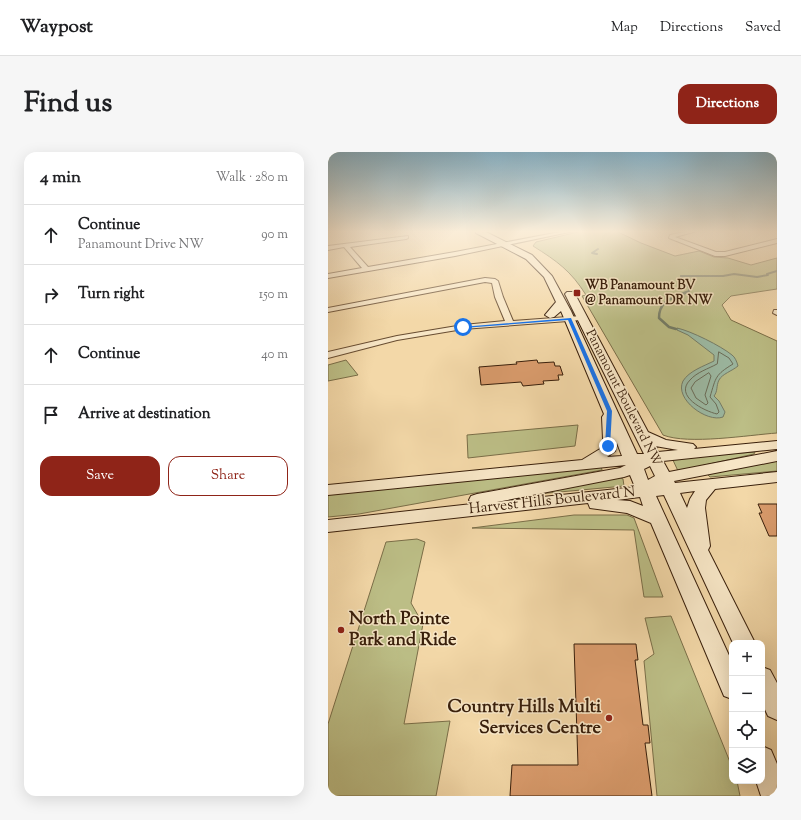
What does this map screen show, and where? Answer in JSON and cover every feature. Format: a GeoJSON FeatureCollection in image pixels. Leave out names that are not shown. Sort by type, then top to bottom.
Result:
{"type":"FeatureCollection","features":[{"type":"Feature","properties":{"kind":"street"},"geometry":{"type":"LineString","coordinates":[[359,261],[366,269]]}},
{"type":"Feature","properties":{"kind":"street"},"geometry":{"type":"LineString","coordinates":[[328,276],[411,261]]}},
{"type":"Feature","properties":{"kind":"street","name":"Panamount Boulevard NW"},"geometry":{"type":"LineString","coordinates":[[534,261],[548,276],[561,302],[574,316],[642,435],[743,640]]}},
{"type":"Feature","properties":{"kind":"street","name":"Panamount Boulevard NW"},"geometry":{"type":"LineString","coordinates":[[542,261],[549,265],[559,275]]}},
{"type":"Feature","properties":{"kind":"street"},"geometry":{"type":"LineString","coordinates":[[351,265],[356,271]]}},
{"type":"Feature","properties":{"kind":"street"},"geometry":{"type":"LineString","coordinates":[[328,310],[485,280],[495,281],[508,321]]}},
{"type":"Feature","properties":{"kind":"street","name":"Panamount Boulevard NW"},"geometry":{"type":"LineString","coordinates":[[566,287],[574,316],[610,411],[729,681]]}},
{"type":"Feature","properties":{"kind":"street"},"geometry":{"type":"LineString","coordinates":[[550,315],[558,308],[561,302]]}},
{"type":"Feature","properties":{"kind":"street"},"geometry":{"type":"LineString","coordinates":[[328,355],[397,338],[463,327],[550,315],[574,316]]}},
{"type":"Feature","properties":{"kind":"street"},"geometry":{"type":"LineString","coordinates":[[508,321],[574,316]]}},
{"type":"Feature","properties":{"kind":"street"},"geometry":{"type":"LineString","coordinates":[[584,464],[607,451],[610,439],[610,411]]}},
{"type":"Feature","properties":{"kind":"street"},"geometry":{"type":"LineString","coordinates":[[642,435],[653,441],[672,446],[740,448]]}},
{"type":"Feature","properties":{"kind":"street"},"geometry":{"type":"LineString","coordinates":[[372,521],[624,472],[634,464],[653,457],[777,445]]}},
{"type":"Feature","properties":{"kind":"street"},"geometry":{"type":"LineString","coordinates":[[667,484],[676,476],[777,456]]}},
{"type":"Feature","properties":{"kind":"street"},"geometry":{"type":"LineString","coordinates":[[328,490],[584,464],[634,464]]}},
{"type":"Feature","properties":{"kind":"street","name":"Harvest Hills Boulevard N"},"geometry":{"type":"LineString","coordinates":[[328,526],[645,490],[667,484],[710,484],[777,477]]}},
{"type":"Feature","properties":{"kind":"street"},"geometry":{"type":"LineString","coordinates":[[703,559],[696,508],[698,499],[710,484]]}},
{"type":"Feature","properties":{"kind":"street"},"geometry":{"type":"LineString","coordinates":[[504,506],[615,504],[637,509],[657,519]]}},
{"type":"Feature","properties":{"kind":"street"},"geometry":{"type":"LineString","coordinates":[[765,684],[777,708]]}},
{"type":"Feature","properties":{"kind":"street"},"geometry":{"type":"LineString","coordinates":[[765,768],[775,796]]}},
{"type":"Feature","properties":{"kind":"street"},"geometry":{"type":"LineString","coordinates":[[765,784],[767,796]]}},
{"type":"Feature","properties":{"kind":"green space"},"geometry":{"type":"Polygon","coordinates":[[[555,261],[738,261],[751,265],[766,261],[777,261],[777,289],[731,296],[722,305],[731,320],[777,341],[777,433],[703,439],[674,438],[663,435],[582,296],[586,295],[575,279],[555,261]]]}},
{"type":"Feature","properties":{"kind":"green space"},"geometry":{"type":"Polygon","coordinates":[[[346,360],[358,375],[328,381],[328,365],[346,360]]]}},
{"type":"Feature","properties":{"kind":"green space"},"geometry":{"type":"Polygon","coordinates":[[[578,425],[575,446],[468,458],[467,435],[578,425]]]}},
{"type":"Feature","properties":{"kind":"green space"},"geometry":{"type":"Polygon","coordinates":[[[755,452],[754,454],[678,471],[672,458],[755,452]]]}},
{"type":"Feature","properties":{"kind":"green space"},"geometry":{"type":"Polygon","coordinates":[[[777,461],[777,471],[710,477],[707,474],[777,461]]]}},
{"type":"Feature","properties":{"kind":"green space"},"geometry":{"type":"Polygon","coordinates":[[[601,466],[602,470],[359,514],[328,517],[328,494],[601,466]]]}},
{"type":"Feature","properties":{"kind":"green space"},"geometry":{"type":"Polygon","coordinates":[[[619,477],[623,479],[624,486],[538,494],[538,492],[619,477]]]}},
{"type":"Feature","properties":{"kind":"green space"},"geometry":{"type":"Polygon","coordinates":[[[574,515],[627,515],[634,518],[663,597],[644,597],[634,530],[472,528],[574,515]]]}},
{"type":"Feature","properties":{"kind":"green space"},"geometry":{"type":"Polygon","coordinates":[[[417,539],[425,542],[411,603],[423,624],[404,724],[450,721],[436,796],[328,796],[328,724],[386,542],[417,539]]]}},
{"type":"Feature","properties":{"kind":"green space"},"geometry":{"type":"Polygon","coordinates":[[[671,616],[729,760],[729,784],[738,784],[740,796],[657,796],[644,661],[654,654],[645,618],[671,616]]]}},
{"type":"Feature","properties":{"kind":"water"},"geometry":{"type":"Polygon","coordinates":[[[677,328],[698,335],[713,343],[727,351],[736,360],[738,366],[720,378],[714,396],[719,401],[725,412],[723,417],[716,418],[701,413],[687,402],[683,395],[681,388],[686,377],[697,369],[714,361],[714,355],[688,335],[677,330],[677,328]]]}},
{"type":"Feature","properties":{"kind":"building"},"geometry":{"type":"Polygon","coordinates":[[[537,360],[538,363],[554,362],[555,366],[560,366],[563,375],[558,375],[559,380],[543,381],[544,384],[523,386],[521,382],[481,385],[479,367],[517,364],[516,362],[537,360]]]}},
{"type":"Feature","properties":{"kind":"building"},"geometry":{"type":"Polygon","coordinates":[[[758,504],[777,504],[777,536],[769,536],[759,513],[762,513],[758,504]]]}},
{"type":"Feature","properties":{"kind":"building","name":"Country Hills Multi Services Centre"},"geometry":{"type":"Polygon","coordinates":[[[574,644],[636,644],[638,660],[635,660],[643,725],[648,725],[650,743],[645,743],[652,796],[510,796],[512,765],[578,765],[574,644]]]}},
{"type":"Feature","properties":{"kind":"waterway"},"geometry":{"type":"LineString","coordinates":[[687,292],[689,291],[689,287],[681,283],[683,280],[681,276],[723,276],[734,274],[757,277],[768,275],[767,274],[777,271]]}},
{"type":"Feature","properties":{"kind":"waterway"},"geometry":{"type":"LineString","coordinates":[[676,329],[669,327],[659,318],[661,307],[668,300],[687,292]]}},
{"type":"Feature","properties":{"kind":"place","name":"WB Panamount BV @ Panamount DR NW"},"geometry":{"type":"Point","coordinates":[577,293]}},
{"type":"Feature","properties":{"kind":"place","name":"North Pointe Park and Ride"},"geometry":{"type":"Point","coordinates":[341,630]}},
{"type":"Feature","properties":{"kind":"place","name":"Country Hills Multi Services Centre"},"geometry":{"type":"Point","coordinates":[609,718]}},
{"type":"Feature","properties":{"kind":"route"},"geometry":{"type":"LineString","coordinates":[[463,327],[569,319],[610,411],[610,439],[608,446]]}}]}
